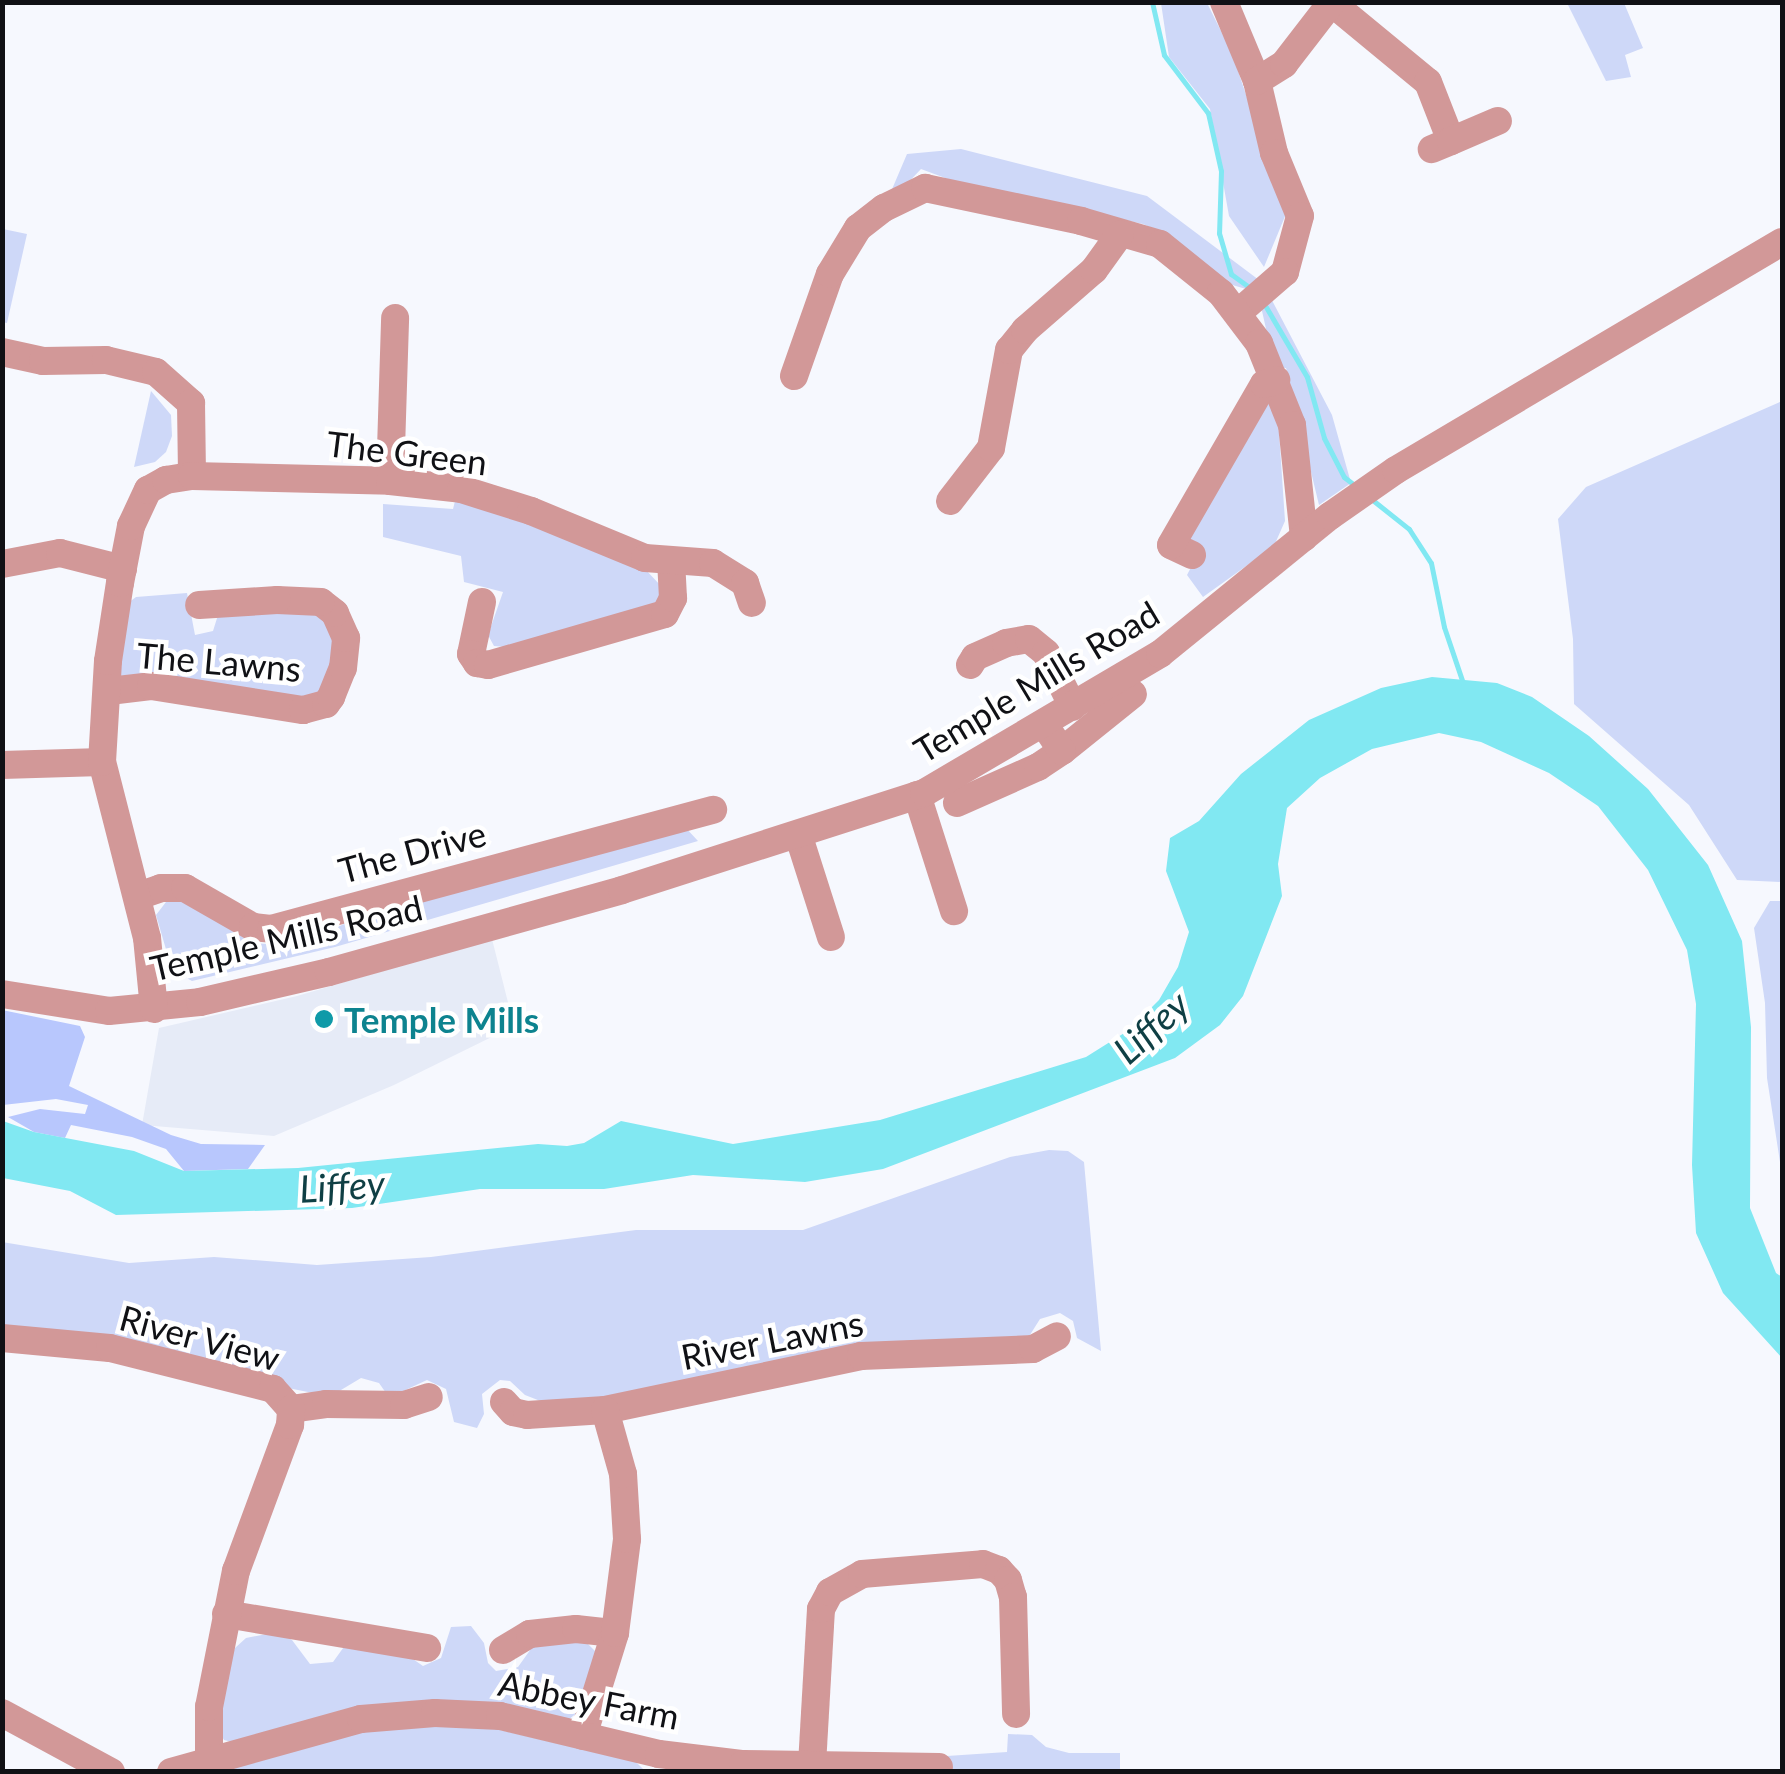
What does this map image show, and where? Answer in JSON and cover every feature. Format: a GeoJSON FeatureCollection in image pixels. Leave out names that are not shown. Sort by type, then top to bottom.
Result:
{"type":"FeatureCollection","features":[{"type":"Feature","properties":{"kind":"street"},"geometry":{"type":"LineString","coordinates":[[1224,2],[1257,81],[1274,153],[1300,216],[1300,229],[1285,272],[1239,312]]}},
{"type":"Feature","properties":{"kind":"street"},"geometry":{"type":"LineString","coordinates":[[1257,81],[1284,64],[1332,3],[1423,76],[1442,145],[1498,121]]}},
{"type":"Feature","properties":{"kind":"street"},"geometry":{"type":"LineString","coordinates":[[794,376],[830,274],[858,228],[884,208],[925,188],[1160,244],[1239,312],[1276,380],[1292,425],[1304,537]]}},
{"type":"Feature","properties":{"kind":"street"},"geometry":{"type":"LineString","coordinates":[[950,501],[991,448],[1009,350],[1024,330],[1094,270],[1120,234]]}},
{"type":"Feature","properties":{"kind":"street","name":"Temple Mills Road"},"geometry":{"type":"LineString","coordinates":[[2,994],[108,1011],[154,1009],[330,972],[799,837],[917,795],[1045,726],[1160,654],[1377,483],[1782,242]]}},
{"type":"Feature","properties":{"kind":"street"},"geometry":{"type":"LineString","coordinates":[[390,482],[394,318]]}},
{"type":"Feature","properties":{"kind":"street"},"geometry":{"type":"LineString","coordinates":[[2,352],[43,361],[106,360],[156,372],[191,403],[188,476],[148,490],[132,526],[108,661],[102,762],[138,896],[154,1009]]}},
{"type":"Feature","properties":{"kind":"street"},"geometry":{"type":"LineString","coordinates":[[1192,555],[1171,546],[1264,384],[1276,380]]}},
{"type":"Feature","properties":{"kind":"street","name":"The Green"},"geometry":{"type":"LineString","coordinates":[[188,476],[390,482],[460,489],[531,511],[645,558],[713,563],[745,583],[752,604]]}},
{"type":"Feature","properties":{"kind":"street"},"geometry":{"type":"LineString","coordinates":[[2,564],[60,553],[123,569]]}},
{"type":"Feature","properties":{"kind":"street"},"geometry":{"type":"LineString","coordinates":[[482,602],[471,654],[478,663],[488,665],[665,614],[673,598],[671,561]]}},
{"type":"Feature","properties":{"kind":"street","name":"The Lawns"},"geometry":{"type":"LineString","coordinates":[[109,690],[151,686],[303,710],[326,704],[342,668],[346,638],[335,612],[321,602],[277,600],[199,605]]}},
{"type":"Feature","properties":{"kind":"street"},"geometry":{"type":"LineString","coordinates":[[970,665],[975,658],[1006,643],[1029,638],[1046,653],[1059,686],[1074,707]]}},
{"type":"Feature","properties":{"kind":"street"},"geometry":{"type":"LineString","coordinates":[[957,803],[1038,767],[1133,694]]}},
{"type":"Feature","properties":{"kind":"street"},"geometry":{"type":"LineString","coordinates":[[1045,726],[1062,751]]}},
{"type":"Feature","properties":{"kind":"street"},"geometry":{"type":"LineString","coordinates":[[2,765],[102,762]]}},
{"type":"Feature","properties":{"kind":"street"},"geometry":{"type":"LineString","coordinates":[[917,795],[954,911]]}},
{"type":"Feature","properties":{"kind":"street","name":"The Drive"},"geometry":{"type":"LineString","coordinates":[[138,896],[162,888],[185,888],[252,927],[272,929],[713,810]]}},
{"type":"Feature","properties":{"kind":"street"},"geometry":{"type":"LineString","coordinates":[[799,837],[831,937]]}},
{"type":"Feature","properties":{"kind":"street","name":"River Lawns"},"geometry":{"type":"LineString","coordinates":[[504,1402],[513,1412],[528,1416],[605,1410],[861,1356],[1033,1349],[1057,1336]]}},
{"type":"Feature","properties":{"kind":"street","name":"River View"},"geometry":{"type":"LineString","coordinates":[[2,1338],[110,1348],[273,1390],[291,1410],[326,1404],[404,1405],[429,1397]]}},
{"type":"Feature","properties":{"kind":"street"},"geometry":{"type":"LineString","coordinates":[[209,1760],[209,1706],[236,1571],[290,1425],[291,1410]]}},
{"type":"Feature","properties":{"kind":"street"},"geometry":{"type":"LineString","coordinates":[[583,1736],[615,1633],[628,1538],[622,1474],[605,1410]]}},
{"type":"Feature","properties":{"kind":"street"},"geometry":{"type":"LineString","coordinates":[[812,1765],[821,1609],[830,1592],[862,1574],[982,1564],[999,1570],[1008,1580],[1013,1597],[1016,1714]]}},
{"type":"Feature","properties":{"kind":"street"},"geometry":{"type":"LineString","coordinates":[[226,1614],[427,1648]]}},
{"type":"Feature","properties":{"kind":"street"},"geometry":{"type":"LineString","coordinates":[[503,1650],[530,1634],[576,1629],[615,1633]]}},
{"type":"Feature","properties":{"kind":"street"},"geometry":{"type":"LineString","coordinates":[[2,1713],[103,1770]]}},
{"type":"Feature","properties":{"kind":"street","name":"Abbey Farm"},"geometry":{"type":"LineString","coordinates":[[170,1772],[361,1719],[435,1713],[500,1716],[583,1736],[658,1763],[939,1767]]}},
{"type":"Feature","properties":{"kind":"shaded area"},"geometry":{"type":"Polygon","coordinates":[[[1161,3],[1207,3],[1232,53],[1286,214],[1264,267],[1229,216],[1210,109],[1169,57],[1161,3]]]}},
{"type":"Feature","properties":{"kind":"shaded area"},"geometry":{"type":"Polygon","coordinates":[[[1567,3],[1624,3],[1643,48],[1625,55],[1631,77],[1606,81],[1567,3]]]}},
{"type":"Feature","properties":{"kind":"shaded area"},"geometry":{"type":"Polygon","coordinates":[[[961,149],[1147,196],[1263,283],[1332,415],[1351,483],[1319,505],[1286,368],[1275,369],[1262,311],[1246,289],[1229,284],[1170,236],[1143,224],[964,185],[921,169],[884,208],[907,154],[961,149]]]}},
{"type":"Feature","properties":{"kind":"shaded area"},"geometry":{"type":"Polygon","coordinates":[[[3,229],[27,234],[7,323],[2,322],[3,229]]]}},
{"type":"Feature","properties":{"kind":"shaded area"},"geometry":{"type":"Polygon","coordinates":[[[151,391],[171,415],[172,436],[166,452],[155,462],[134,467],[151,391]]]}},
{"type":"Feature","properties":{"kind":"shaded area"},"geometry":{"type":"Polygon","coordinates":[[[1261,395],[1277,402],[1285,521],[1274,546],[1203,597],[1187,575],[1201,548],[1185,535],[1261,395]]]}},
{"type":"Feature","properties":{"kind":"shaded area"},"geometry":{"type":"Polygon","coordinates":[[[1782,401],[1782,882],[1737,880],[1689,805],[1574,704],[1573,639],[1558,519],[1586,487],[1782,401]]]}},
{"type":"Feature","properties":{"kind":"shaded area"},"geometry":{"type":"Polygon","coordinates":[[[456,497],[645,569],[661,586],[658,603],[506,647],[494,646],[488,635],[503,592],[464,582],[461,556],[383,537],[383,504],[453,509],[456,497]]]}},
{"type":"Feature","properties":{"kind":"shaded area"},"geometry":{"type":"Polygon","coordinates":[[[187,593],[195,635],[213,631],[218,615],[235,606],[320,614],[331,626],[334,642],[327,681],[313,700],[120,677],[128,603],[136,597],[187,593]]]}},
{"type":"Feature","properties":{"kind":"shaded area"},"geometry":{"type":"Polygon","coordinates":[[[685,827],[698,841],[335,947],[192,981],[172,970],[156,915],[166,902],[182,900],[232,927],[249,943],[268,944],[333,929],[402,898],[685,827]]]}},
{"type":"Feature","properties":{"kind":"shaded area"},"geometry":{"type":"Polygon","coordinates":[[[1770,901],[1782,901],[1782,1175],[1767,1078],[1765,1003],[1754,928],[1770,901]]]}},
{"type":"Feature","properties":{"kind":"shaded area","name":"Temple Mills"},"geometry":{"type":"Polygon","coordinates":[[[492,939],[514,1026],[394,1085],[274,1136],[142,1125],[159,1028],[297,996],[492,939]]]}},
{"type":"Feature","properties":{"kind":"shaded area"},"geometry":{"type":"Polygon","coordinates":[[[2,1010],[80,1026],[85,1037],[69,1086],[171,1135],[201,1144],[265,1145],[248,1169],[184,1171],[166,1149],[132,1137],[71,1125],[65,1138],[34,1132],[8,1117],[40,1109],[85,1114],[88,1105],[56,1099],[3,1105],[2,1010]]]}},
{"type":"Feature","properties":{"kind":"shaded area"},"geometry":{"type":"Polygon","coordinates":[[[1068,1151],[1084,1162],[1101,1351],[1077,1338],[1073,1321],[1060,1313],[1040,1319],[1028,1338],[620,1397],[548,1404],[525,1395],[510,1381],[500,1380],[482,1394],[484,1414],[477,1428],[454,1422],[446,1389],[427,1380],[399,1393],[386,1393],[379,1383],[361,1378],[336,1393],[313,1393],[3,1331],[2,1242],[129,1263],[214,1257],[317,1265],[431,1257],[636,1230],[803,1230],[1010,1157],[1068,1151]]]}},
{"type":"Feature","properties":{"kind":"shaded area"},"geometry":{"type":"Polygon","coordinates":[[[471,1626],[484,1643],[488,1663],[496,1671],[518,1667],[533,1646],[579,1639],[588,1644],[595,1651],[596,1663],[578,1712],[568,1720],[490,1705],[232,1742],[224,1740],[219,1731],[228,1665],[235,1648],[246,1638],[277,1632],[292,1640],[310,1664],[333,1662],[346,1644],[410,1657],[423,1666],[441,1658],[451,1627],[471,1626]]]}},
{"type":"Feature","properties":{"kind":"shaded area"},"geometry":{"type":"Polygon","coordinates":[[[418,1725],[479,1725],[636,1762],[645,1771],[199,1772],[348,1732],[418,1725]]]}},
{"type":"Feature","properties":{"kind":"shaded area"},"geometry":{"type":"Polygon","coordinates":[[[1008,1734],[1032,1735],[1046,1747],[1069,1753],[1120,1753],[1120,1771],[947,1772],[947,1756],[1007,1752],[1008,1734]]]}},
{"type":"Feature","properties":{"kind":"water","name":"Liffey"},"geometry":{"type":"Polygon","coordinates":[[[1432,677],[1497,683],[1532,697],[1589,736],[1648,789],[1708,865],[1742,941],[1751,1027],[1750,1208],[1776,1273],[1782,1277],[1782,1358],[1723,1293],[1696,1233],[1692,1165],[1696,1004],[1687,950],[1648,870],[1598,806],[1549,773],[1481,742],[1439,733],[1372,749],[1320,778],[1287,808],[1278,864],[1282,896],[1243,996],[1220,1025],[1175,1058],[883,1169],[805,1182],[693,1175],[604,1189],[480,1189],[352,1208],[116,1215],[70,1191],[3,1178],[3,1121],[34,1132],[134,1151],[184,1171],[298,1168],[538,1144],[567,1146],[584,1143],[621,1121],[733,1144],[880,1120],[1086,1057],[1129,1030],[1159,1000],[1178,967],[1189,932],[1166,871],[1170,838],[1199,821],[1241,774],[1309,720],[1381,688],[1432,677]]]}},
{"type":"Feature","properties":{"kind":"waterway"},"geometry":{"type":"LineString","coordinates":[[1152,2],[1164,55],[1208,113],[1221,171],[1219,233],[1231,274],[1252,289]]}},
{"type":"Feature","properties":{"kind":"waterway"},"geometry":{"type":"LineString","coordinates":[[1266,307],[1307,377],[1324,438],[1344,477],[1358,488]]}},
{"type":"Feature","properties":{"kind":"waterway"},"geometry":{"type":"LineString","coordinates":[[1370,498],[1409,529],[1431,563],[1444,627],[1463,683]]}},
{"type":"Feature","properties":{"kind":"place","name":"Temple Mills"},"geometry":{"type":"Point","coordinates":[324,1019]}}]}
